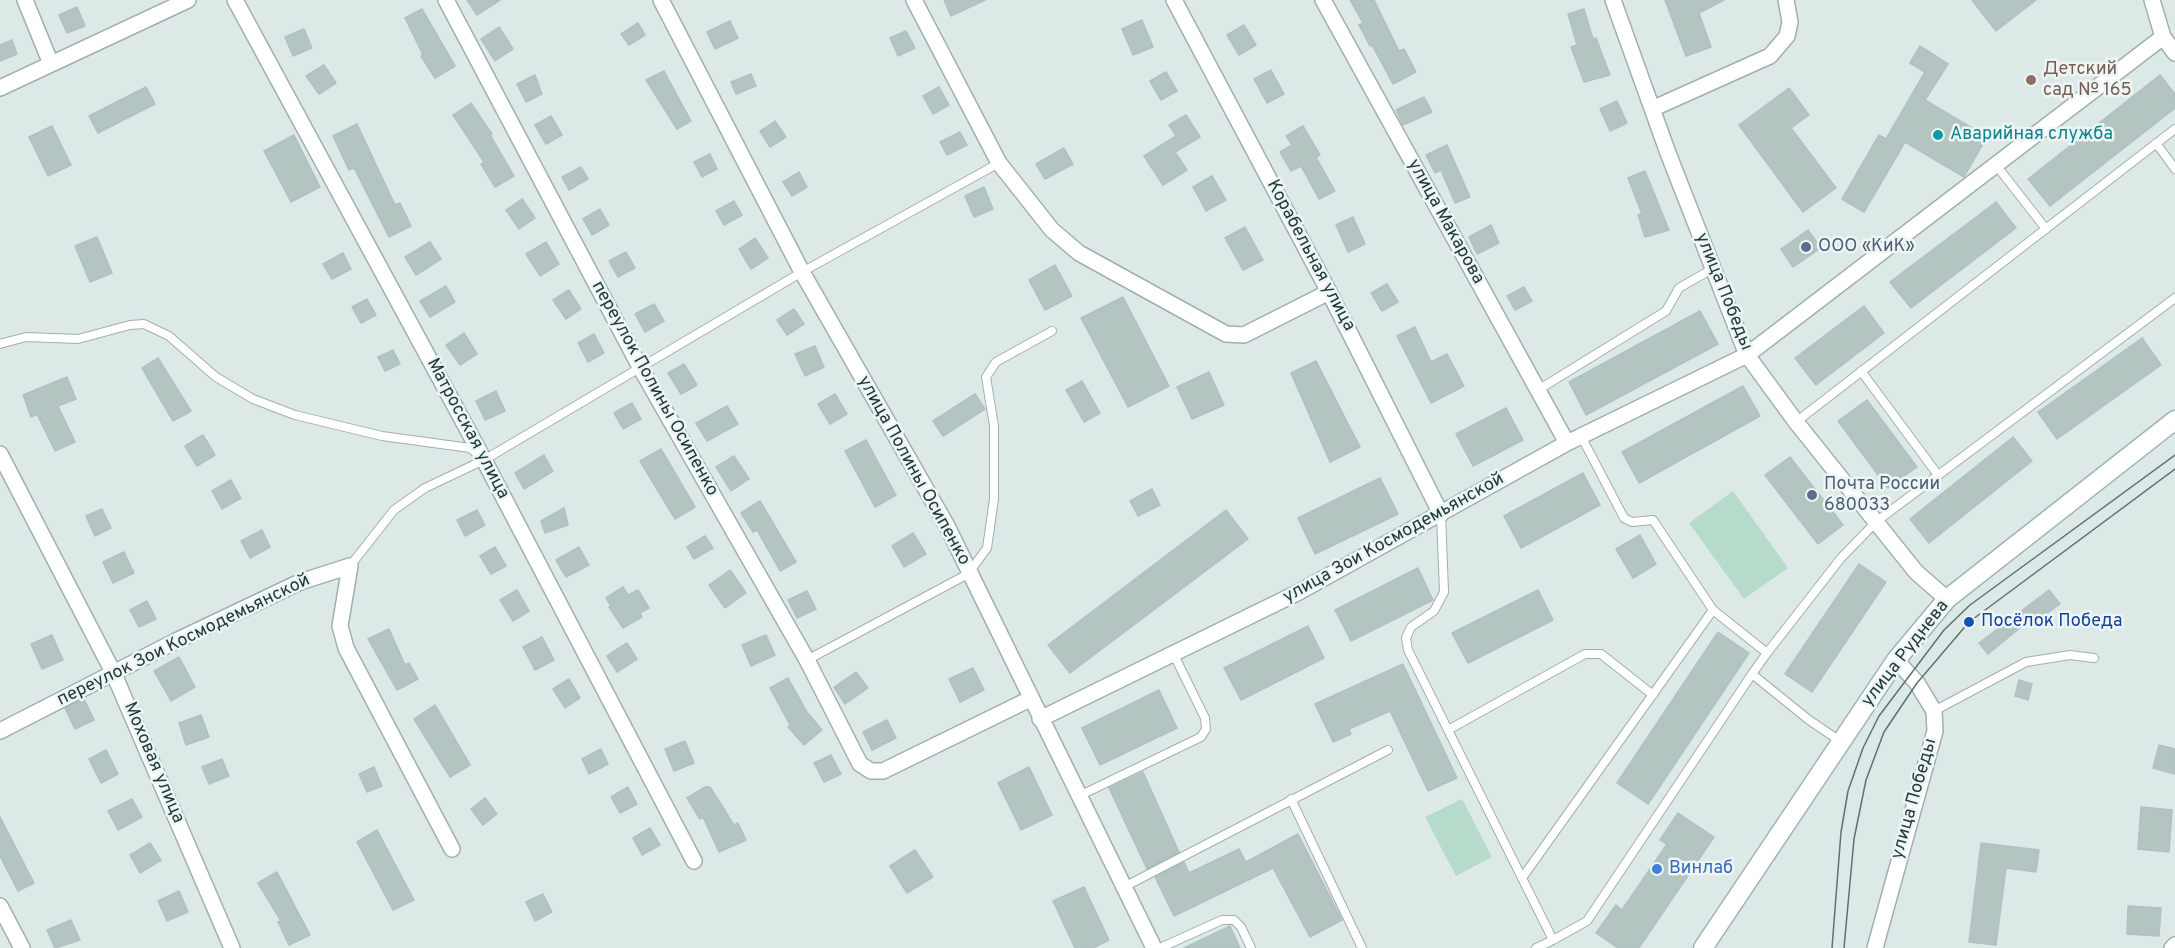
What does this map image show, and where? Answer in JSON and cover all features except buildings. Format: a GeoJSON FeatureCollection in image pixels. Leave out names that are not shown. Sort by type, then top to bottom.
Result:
{"type":"FeatureCollection","features":[{"type":"Feature","properties":{"kind":"main road","name":"улица Руднева"},"geometry":{"type":"LineString","coordinates":[[1703,948],[1896,660],[1947,599],[2175,420]]}},
{"type":"Feature","properties":{"kind":"street"},"geometry":{"type":"LineString","coordinates":[[25,0],[51,63]]}},
{"type":"Feature","properties":{"kind":"street"},"geometry":{"type":"LineString","coordinates":[[0,88],[188,0]]}},
{"type":"Feature","properties":{"kind":"street","name":"Матросская улица"},"geometry":{"type":"LineString","coordinates":[[235,0],[484,460],[694,861]]}},
{"type":"Feature","properties":{"kind":"street","name":"переулок Полины Осипенко"},"geometry":{"type":"LineString","coordinates":[[446,0],[640,367],[807,660],[846,743],[860,764],[871,771],[883,771],[1030,699]]}},
{"type":"Feature","properties":{"kind":"street","name":"улица Полины Осипенко"},"geometry":{"type":"LineString","coordinates":[[661,0],[802,272],[947,526],[968,574],[1154,948]]}},
{"type":"Feature","properties":{"kind":"street"},"geometry":{"type":"LineString","coordinates":[[914,0],[999,163],[1052,230],[1079,253],[1226,334],[1244,335],[1329,292]]}},
{"type":"Feature","properties":{"kind":"street","name":"Корабельная улица"},"geometry":{"type":"LineString","coordinates":[[1174,0],[1329,292],[1441,514]]}},
{"type":"Feature","properties":{"kind":"street","name":"улица Макарова"},"geometry":{"type":"LineString","coordinates":[[1323,0],[1538,390],[1574,440]]}},
{"type":"Feature","properties":{"kind":"street","name":"улица Победы"},"geometry":{"type":"LineString","coordinates":[[1613,0],[1712,269],[1747,355],[1796,422],[1877,520],[1916,572],[1947,599]]}},
{"type":"Feature","properties":{"kind":"street"},"geometry":{"type":"LineString","coordinates":[[1654,108],[1770,56],[1787,36],[1790,22],[1786,0]]}},
{"type":"Feature","properties":{"kind":"street"},"geometry":{"type":"LineString","coordinates":[[2152,0],[2163,37],[2175,53]]}},
{"type":"Feature","properties":{"kind":"street","name":"улица Зои Космодемьянской"},"geometry":{"type":"LineString","coordinates":[[1040,719],[1299,592],[1574,440],[1747,355],[2163,37]]}},
{"type":"Feature","properties":{"kind":"street","name":"Моховая улица"},"geometry":{"type":"LineString","coordinates":[[0,454],[113,672],[232,948]]}},
{"type":"Feature","properties":{"kind":"street"},"geometry":{"type":"LineString","coordinates":[[350,566],[340,626],[346,648],[452,849]]}},
{"type":"Feature","properties":{"kind":"street","name":"переулок Зои Космодемьянской"},"geometry":{"type":"LineString","coordinates":[[0,730],[113,672],[300,582],[350,566]]}},
{"type":"Feature","properties":{"kind":"street"},"geometry":{"type":"LineString","coordinates":[[1896,660],[1917,682],[1934,711]]}},
{"type":"Feature","properties":{"kind":"street","name":"улица Победы"},"geometry":{"type":"LineString","coordinates":[[1875,948],[1935,730],[1934,711]]}},
{"type":"Feature","properties":{"kind":"street"},"geometry":{"type":"LineString","coordinates":[[0,906],[22,948]]}},
{"type":"Feature","properties":{"kind":"lane"},"geometry":{"type":"LineString","coordinates":[[1796,422],[2175,129]]}},
{"type":"Feature","properties":{"kind":"lane"},"geometry":{"type":"LineString","coordinates":[[2156,143],[2175,169]]}},
{"type":"Feature","properties":{"kind":"lane"},"geometry":{"type":"LineString","coordinates":[[350,566],[394,510],[425,488],[484,460],[802,272],[999,163]]}},
{"type":"Feature","properties":{"kind":"lane"},"geometry":{"type":"LineString","coordinates":[[1996,165],[2046,229]]}},
{"type":"Feature","properties":{"kind":"lane"},"geometry":{"type":"LineString","coordinates":[[1538,390],[1666,311],[1679,288],[1712,269]]}},
{"type":"Feature","properties":{"kind":"lane"},"geometry":{"type":"LineString","coordinates":[[1536,948],[1587,921],[1767,653],[1840,558],[1877,520],[2175,298]]}},
{"type":"Feature","properties":{"kind":"lane"},"geometry":{"type":"LineString","coordinates":[[0,344],[26,338],[78,339],[130,325],[144,324],[169,336],[216,377],[253,399],[295,415],[382,436],[470,448],[484,460]]}},
{"type":"Feature","properties":{"kind":"lane"},"geometry":{"type":"LineString","coordinates":[[807,660],[968,574],[987,548],[994,499],[994,426],[986,377],[996,362],[1052,331]]}},
{"type":"Feature","properties":{"kind":"lane"},"geometry":{"type":"LineString","coordinates":[[1861,371],[1938,475]]}},
{"type":"Feature","properties":{"kind":"lane"},"geometry":{"type":"LineString","coordinates":[[1574,440],[1624,518],[1632,522],[1653,520],[1713,610],[1767,653]]}},
{"type":"Feature","properties":{"kind":"lane"},"geometry":{"type":"LineString","coordinates":[[1441,514],[1444,592],[1434,611],[1411,627],[1406,638],[1408,650],[1553,940]]}},
{"type":"Feature","properties":{"kind":"lane"},"geometry":{"type":"LineString","coordinates":[[1522,878],[1713,610]]}},
{"type":"Feature","properties":{"kind":"lane"},"geometry":{"type":"LineString","coordinates":[[1448,730],[1585,654],[1601,654],[1653,695]]}},
{"type":"Feature","properties":{"kind":"lane"},"geometry":{"type":"LineString","coordinates":[[1078,796],[1201,737],[1206,729],[1205,718],[1174,655]]}},
{"type":"Feature","properties":{"kind":"lane"},"geometry":{"type":"LineString","coordinates":[[1934,711],[2026,662],[2070,655],[2094,658]]}},
{"type":"Feature","properties":{"kind":"lane"},"geometry":{"type":"LineString","coordinates":[[1752,674],[1809,720],[1840,741]]}},
{"type":"Feature","properties":{"kind":"lane"},"geometry":{"type":"LineString","coordinates":[[1124,887],[1388,750]]}},
{"type":"Feature","properties":{"kind":"lane"},"geometry":{"type":"LineString","coordinates":[[1291,799],[1362,948]]}},
{"type":"Feature","properties":{"kind":"lane"},"geometry":{"type":"LineString","coordinates":[[1160,948],[1221,920],[1234,920],[1251,948]]}},
{"type":"Feature","properties":{"kind":"green space"},"geometry":{"type":"Polygon","coordinates":[[[1733,491],[1788,568],[1744,599],[1689,523],[1733,491]]]}},
{"type":"Feature","properties":{"kind":"green space"},"geometry":{"type":"Polygon","coordinates":[[[1462,799],[1492,857],[1456,876],[1425,817],[1462,799]]]}},
{"type":"Feature","properties":{"kind":"tram line"},"geometry":{"type":"LineString","coordinates":[[1832,948],[1841,832],[1848,791],[1863,748],[1879,716],[1944,630],[1970,605],[2175,455]]}},
{"type":"Feature","properties":{"kind":"tram line"},"geometry":{"type":"LineString","coordinates":[[1844,948],[1854,839],[1866,780],[1884,732],[1917,683],[1969,622],[2175,469]]}},
{"type":"Feature","properties":{"kind":"place","name":"Детский сад № 165"},"geometry":{"type":"Point","coordinates":[2031,80]}},
{"type":"Feature","properties":{"kind":"place","name":"Аварийная служба"},"geometry":{"type":"Point","coordinates":[1938,135]}},
{"type":"Feature","properties":{"kind":"place","name":"ООО «КиК»"},"geometry":{"type":"Point","coordinates":[1806,247]}},
{"type":"Feature","properties":{"kind":"place","name":"Почта России 680033"},"geometry":{"type":"Point","coordinates":[1812,495]}},
{"type":"Feature","properties":{"kind":"place","name":"Посёлок Победа"},"geometry":{"type":"Point","coordinates":[1969,622]}},
{"type":"Feature","properties":{"kind":"place","name":"Винлаб"},"geometry":{"type":"Point","coordinates":[1657,869]}}]}
